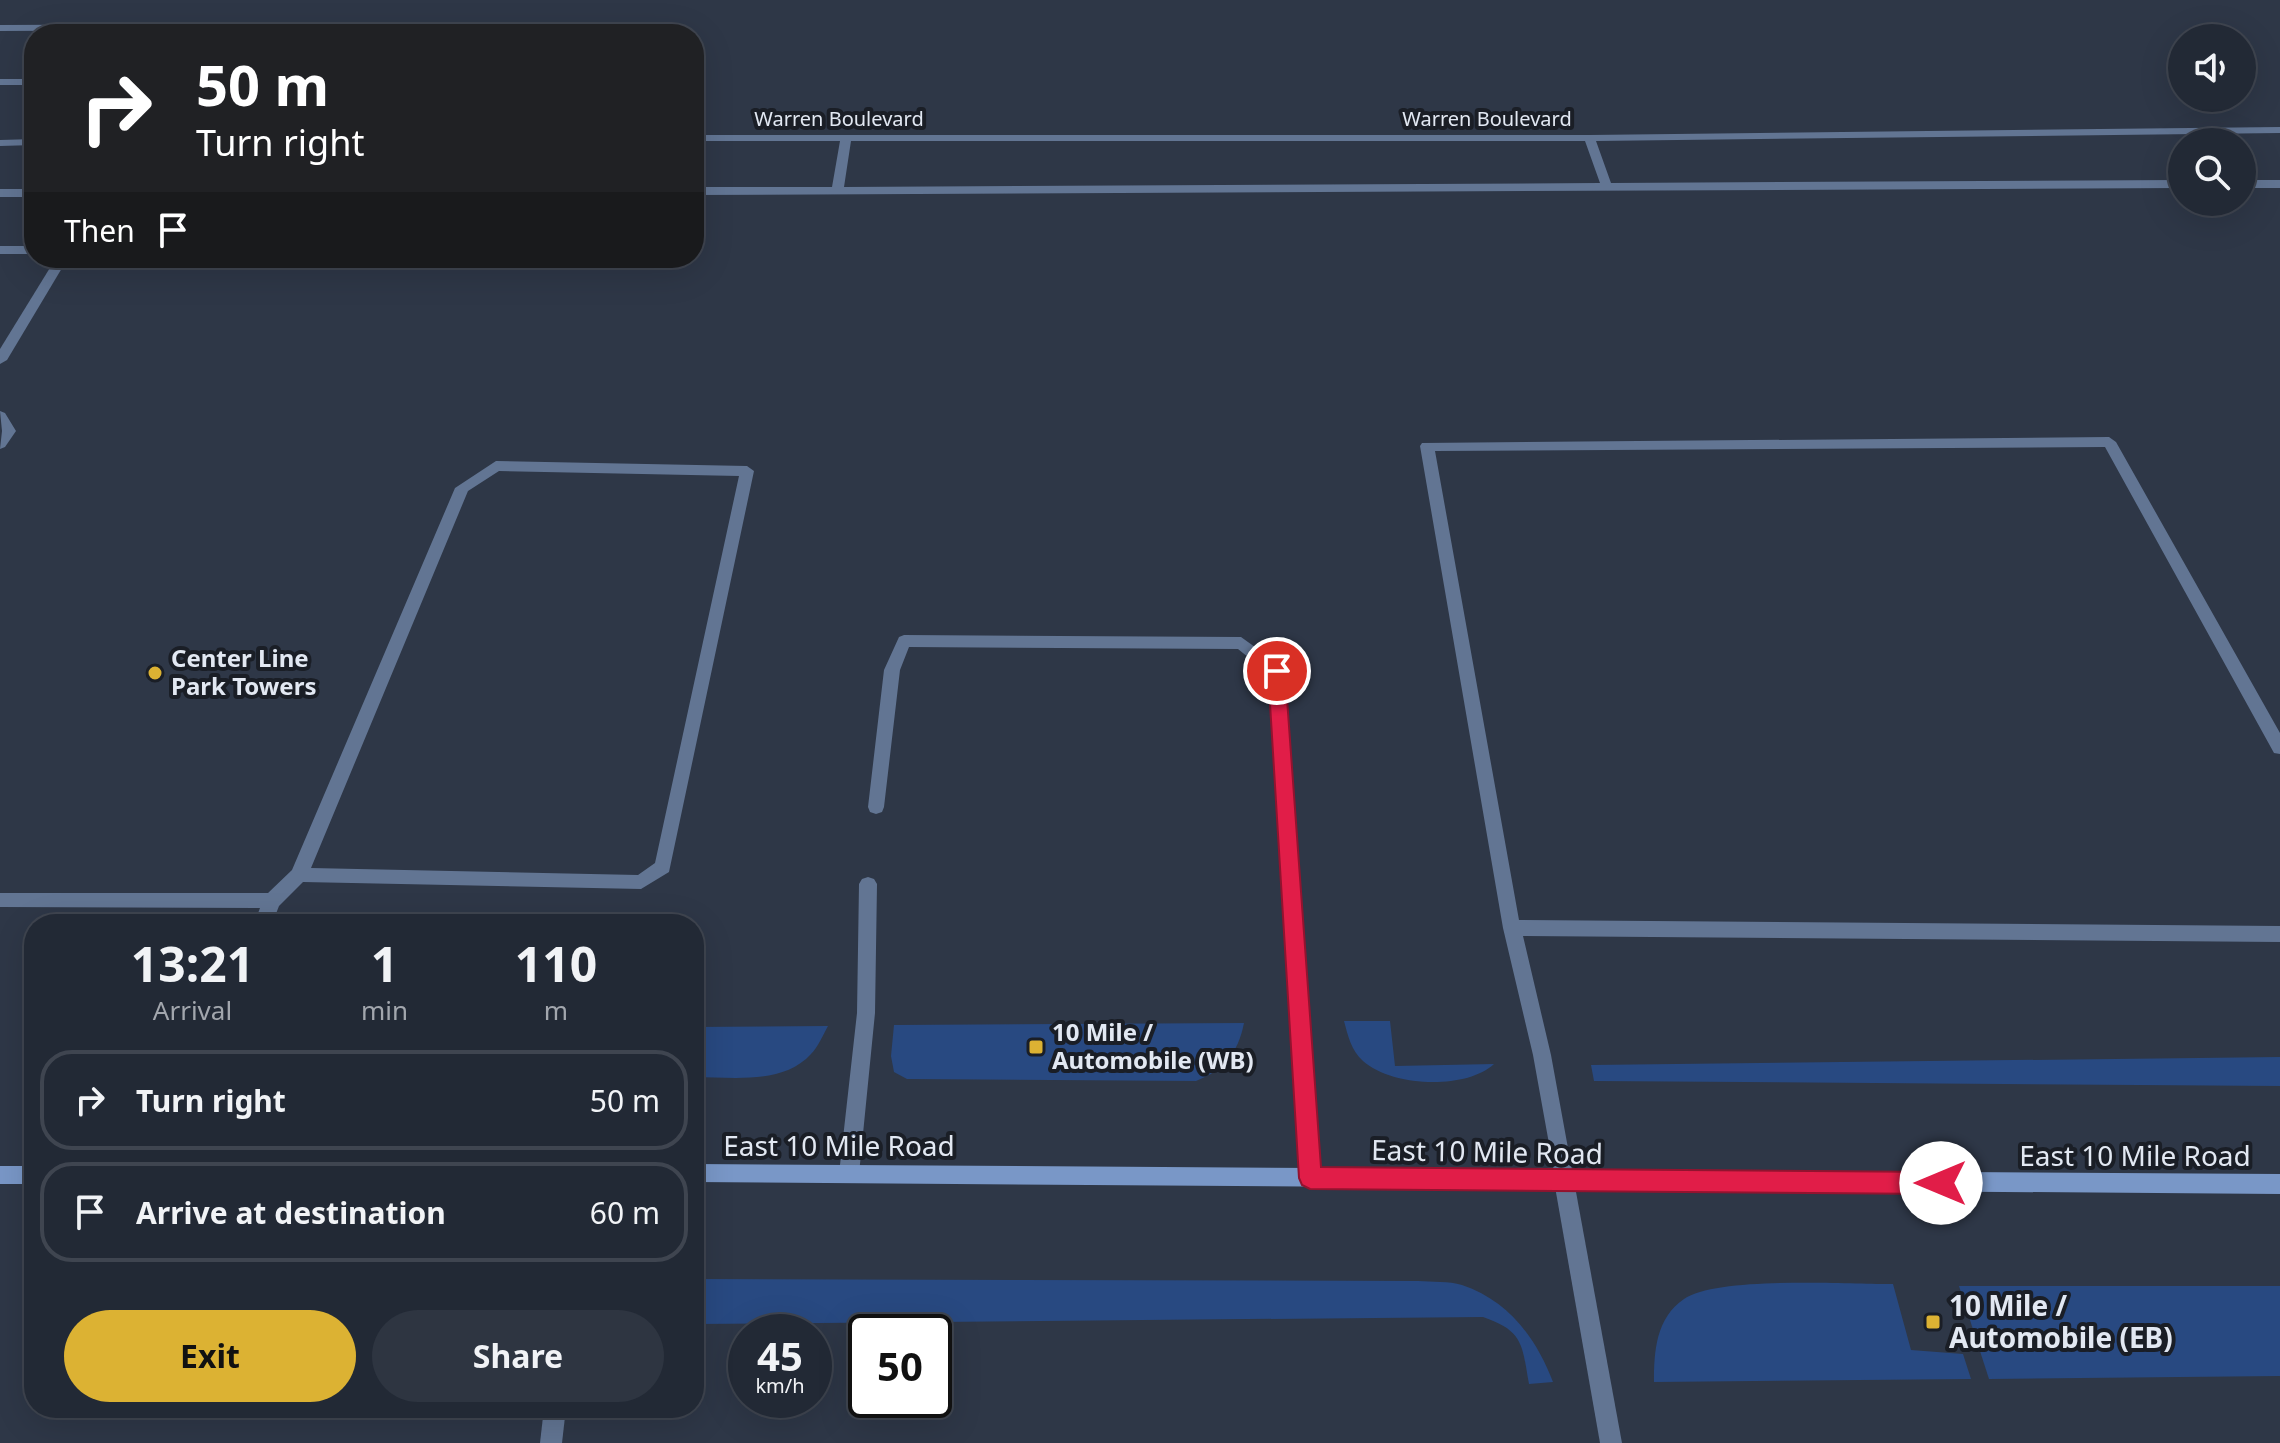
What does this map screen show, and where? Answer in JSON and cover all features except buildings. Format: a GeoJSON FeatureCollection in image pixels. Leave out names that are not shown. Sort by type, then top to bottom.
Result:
{"type":"FeatureCollection","features":[{"type":"Feature","properties":{"kind":"main road","name":"East 10 Mile Road"},"geometry":{"type":"LineString","coordinates":[[704,1173],[2280,1184]]}},
{"type":"Feature","properties":{"kind":"main road"},"geometry":{"type":"LineString","coordinates":[[0,1175],[24,1175]]}},
{"type":"Feature","properties":{"kind":"street"},"geometry":{"type":"LineString","coordinates":[[0,28],[24,28]]}},
{"type":"Feature","properties":{"kind":"street"},"geometry":{"type":"LineString","coordinates":[[0,82],[24,82]]}},
{"type":"Feature","properties":{"kind":"street","name":"Warren Boulevard"},"geometry":{"type":"LineString","coordinates":[[704,138],[1589,138],[2280,130]]}},
{"type":"Feature","properties":{"kind":"street"},"geometry":{"type":"LineString","coordinates":[[837,191],[846,137]]}},
{"type":"Feature","properties":{"kind":"street"},"geometry":{"type":"LineString","coordinates":[[1589,138],[1607,187]]}},
{"type":"Feature","properties":{"kind":"street"},"geometry":{"type":"LineString","coordinates":[[0,143],[24,142]]}},
{"type":"Feature","properties":{"kind":"street"},"geometry":{"type":"LineString","coordinates":[[704,191],[2168,184]]}},
{"type":"Feature","properties":{"kind":"street"},"geometry":{"type":"LineString","coordinates":[[2256,184],[2280,184]]}},
{"type":"Feature","properties":{"kind":"street"},"geometry":{"type":"LineString","coordinates":[[0,193],[24,193]]}},
{"type":"Feature","properties":{"kind":"street"},"geometry":{"type":"LineString","coordinates":[[0,250],[24,250]]}},
{"type":"Feature","properties":{"kind":"street"},"geometry":{"type":"LineString","coordinates":[[0,360],[56,268]]}},
{"type":"Feature","properties":{"kind":"street"},"geometry":{"type":"LineString","coordinates":[[0,332],[15,331]]}},
{"type":"Feature","properties":{"kind":"street"},"geometry":{"type":"LineString","coordinates":[[0,416],[9,431],[0,444]]}},
{"type":"Feature","properties":{"kind":"street"},"geometry":{"type":"LineString","coordinates":[[1611,1443],[1542,1055],[1512,928],[1427,446],[2109,442],[2280,748]]}},
{"type":"Feature","properties":{"kind":"street"},"geometry":{"type":"LineString","coordinates":[[267,914],[272,901],[299,875],[462,488],[496,466],[747,471],[663,867],[641,882],[299,875]]}},
{"type":"Feature","properties":{"kind":"street"},"geometry":{"type":"LineString","coordinates":[[876,807],[892,670],[904,641],[1241,643],[1277,671],[1310,1178]]}},
{"type":"Feature","properties":{"kind":"street"},"geometry":{"type":"LineString","coordinates":[[849,1174],[866,1013],[868,884]]}},
{"type":"Feature","properties":{"kind":"street"},"geometry":{"type":"LineString","coordinates":[[0,900],[272,901]]}},
{"type":"Feature","properties":{"kind":"street"},"geometry":{"type":"LineString","coordinates":[[1512,928],[2280,934]]}},
{"type":"Feature","properties":{"kind":"street"},"geometry":{"type":"LineString","coordinates":[[551,1443],[554,1418]]}},
{"type":"Feature","properties":{"kind":"shaded area"},"geometry":{"type":"Polygon","coordinates":[[[1344,1021],[1390,1021],[1395,1066],[1494,1064],[1466,1078],[1448,1081],[1429,1082],[1392,1076],[1376,1070],[1359,1057],[1350,1042],[1344,1021]]]}},
{"type":"Feature","properties":{"kind":"shaded area"},"geometry":{"type":"Polygon","coordinates":[[[1244,1023],[1234,1052],[1222,1066],[1196,1081],[907,1079],[894,1072],[891,1056],[894,1025],[1244,1023]]]}},
{"type":"Feature","properties":{"kind":"shaded area"},"geometry":{"type":"Polygon","coordinates":[[[828,1026],[811,1054],[799,1064],[772,1075],[740,1078],[704,1077],[704,1027],[828,1026]]]}},
{"type":"Feature","properties":{"kind":"shaded area"},"geometry":{"type":"Polygon","coordinates":[[[2280,1057],[2280,1086],[1594,1081],[1591,1065],[2280,1057]]]}},
{"type":"Feature","properties":{"kind":"shaded area"},"geometry":{"type":"Polygon","coordinates":[[[704,1279],[1452,1283],[1479,1292],[1507,1311],[1529,1336],[1553,1382],[1529,1384],[1519,1341],[1496,1322],[1483,1317],[952,1322],[952,1314],[848,1314],[848,1323],[832,1323],[832,1314],[728,1314],[728,1324],[704,1324],[704,1279]]]}},
{"type":"Feature","properties":{"kind":"shaded area"},"geometry":{"type":"Polygon","coordinates":[[[1753,1284],[1893,1284],[1911,1350],[1963,1354],[1971,1379],[1654,1382],[1656,1347],[1662,1325],[1684,1299],[1701,1292],[1753,1284]]]}},
{"type":"Feature","properties":{"kind":"shaded area"},"geometry":{"type":"Polygon","coordinates":[[[1959,1286],[2280,1286],[2280,1376],[1989,1379],[1959,1286]]]}},
{"type":"Feature","properties":{"kind":"place","name":"Center Line Park Towers"},"geometry":{"type":"Point","coordinates":[155,673]}},
{"type":"Feature","properties":{"kind":"place","name":"10 Mile / Automobile (WB)"},"geometry":{"type":"Point","coordinates":[1036,1047]}},
{"type":"Feature","properties":{"kind":"place","name":"10 Mile / Automobile (EB)"},"geometry":{"type":"Point","coordinates":[1933,1322]}},
{"type":"Feature","properties":{"kind":"route"},"geometry":{"type":"LineString","coordinates":[[1277,671],[1310,1178],[1941,1183]]}}]}
